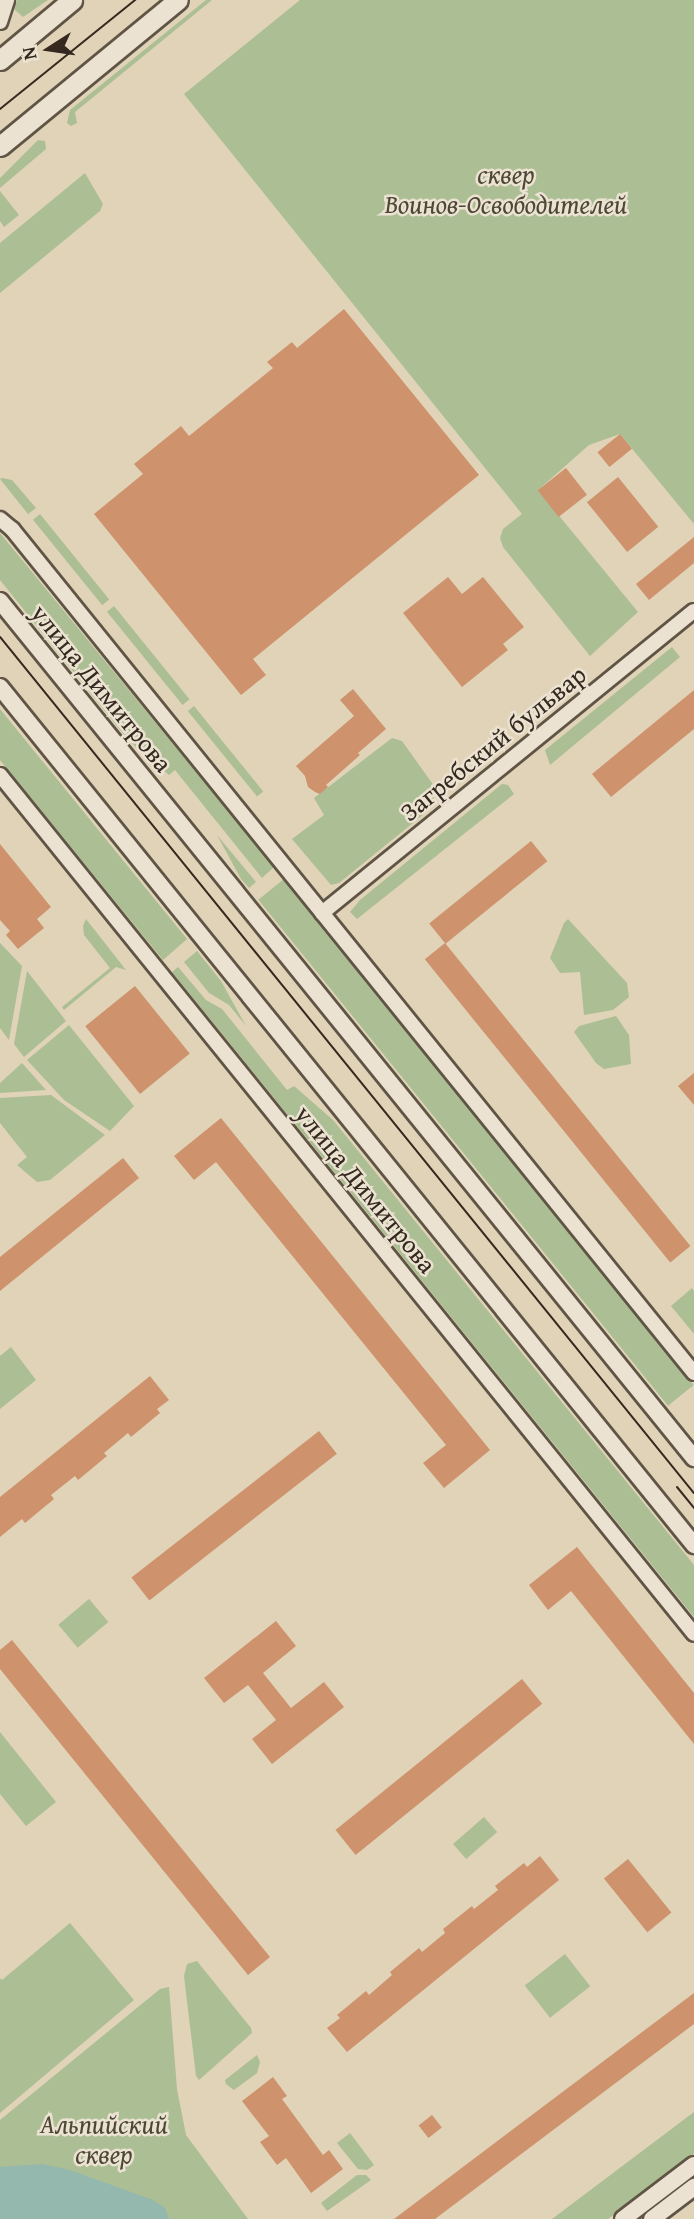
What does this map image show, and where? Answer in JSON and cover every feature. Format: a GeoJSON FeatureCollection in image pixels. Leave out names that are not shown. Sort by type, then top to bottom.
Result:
{"type":"FeatureCollection","features":[{"type":"Feature","properties":{"kind":"main road"},"geometry":{"type":"LineString","coordinates":[[0,60],[72,0]]}},
{"type":"Feature","properties":{"kind":"main road"},"geometry":{"type":"LineString","coordinates":[[0,146],[178,0]]}},
{"type":"Feature","properties":{"kind":"street"},"geometry":{"type":"LineString","coordinates":[[0,22],[7,0]]}},
{"type":"Feature","properties":{"kind":"street","name":"улица Димитрова"},"geometry":{"type":"LineString","coordinates":[[0,519],[12,529],[694,1373]]}},
{"type":"Feature","properties":{"kind":"street","name":"улица Димитрова"},"geometry":{"type":"LineString","coordinates":[[0,601],[694,1458]]}},
{"type":"Feature","properties":{"kind":"street","name":"Загребский бульвар"},"geometry":{"type":"LineString","coordinates":[[322,913],[694,611]]}},
{"type":"Feature","properties":{"kind":"street","name":"улица Димитрова"},"geometry":{"type":"LineString","coordinates":[[0,687],[694,1545]]}},
{"type":"Feature","properties":{"kind":"street","name":"улица Димитрова"},"geometry":{"type":"LineString","coordinates":[[0,775],[694,1634]]}},
{"type":"Feature","properties":{"kind":"street"},"geometry":{"type":"LineString","coordinates":[[623,2219],[694,2165]]}},
{"type":"Feature","properties":{"kind":"street"},"geometry":{"type":"LineString","coordinates":[[652,2219],[694,2187]]}},
{"type":"Feature","properties":{"kind":"green space"},"geometry":{"type":"Polygon","coordinates":[[[17,0],[48,0],[23,17],[14,9],[17,0]]]}},
{"type":"Feature","properties":{"kind":"green space"},"geometry":{"type":"Polygon","coordinates":[[[206,0],[212,0],[75,112],[77,123],[71,126],[67,123],[70,110],[206,0]]]}},
{"type":"Feature","properties":{"kind":"green space","name":"сквер Воинов-Освободителей"},"geometry":{"type":"Polygon","coordinates":[[[300,0],[694,0],[694,524],[620,434],[589,445],[538,490],[638,612],[590,656],[503,547],[500,538],[503,529],[522,514],[184,94],[300,0]]]}},
{"type":"Feature","properties":{"kind":"green space"},"geometry":{"type":"Polygon","coordinates":[[[38,140],[45,141],[46,149],[0,188],[0,178],[38,140]]]}},
{"type":"Feature","properties":{"kind":"green space"},"geometry":{"type":"Polygon","coordinates":[[[85,173],[103,204],[100,211],[0,293],[0,243],[85,173]]]}},
{"type":"Feature","properties":{"kind":"green space"},"geometry":{"type":"Polygon","coordinates":[[[0,191],[19,215],[4,227],[0,221],[0,191]]]}},
{"type":"Feature","properties":{"kind":"green space"},"geometry":{"type":"Polygon","coordinates":[[[0,479],[12,480],[36,508],[28,514],[0,479]]]}},
{"type":"Feature","properties":{"kind":"green space"},"geometry":{"type":"Polygon","coordinates":[[[40,514],[109,599],[102,605],[33,520],[40,514]]]}},
{"type":"Feature","properties":{"kind":"green space"},"geometry":{"type":"Polygon","coordinates":[[[0,533],[274,867],[262,878],[175,770],[169,775],[129,741],[0,580],[0,533]]]}},
{"type":"Feature","properties":{"kind":"green space"},"geometry":{"type":"Polygon","coordinates":[[[114,606],[190,699],[183,705],[107,612],[114,606]]]}},
{"type":"Feature","properties":{"kind":"green space"},"geometry":{"type":"Polygon","coordinates":[[[672,647],[680,657],[550,765],[545,750],[672,647]]]}},
{"type":"Feature","properties":{"kind":"green space"},"geometry":{"type":"Polygon","coordinates":[[[194,706],[263,791],[257,797],[188,711],[194,706]]]}},
{"type":"Feature","properties":{"kind":"green space"},"geometry":{"type":"Polygon","coordinates":[[[0,709],[187,939],[163,960],[0,760],[0,709]]]}},
{"type":"Feature","properties":{"kind":"green space"},"geometry":{"type":"Polygon","coordinates":[[[392,738],[402,741],[432,783],[434,800],[424,814],[339,883],[331,885],[292,839],[324,815],[314,798],[392,738]]]}},
{"type":"Feature","properties":{"kind":"green space"},"geometry":{"type":"Polygon","coordinates":[[[502,784],[508,785],[514,794],[357,919],[350,912],[360,900],[502,784]]]}},
{"type":"Feature","properties":{"kind":"green space"},"geometry":{"type":"Polygon","coordinates":[[[217,835],[256,882],[249,888],[241,879],[217,835]]]}},
{"type":"Feature","properties":{"kind":"green space"},"geometry":{"type":"Polygon","coordinates":[[[284,879],[694,1385],[668,1406],[258,900],[284,879]]]}},
{"type":"Feature","properties":{"kind":"green space"},"geometry":{"type":"Polygon","coordinates":[[[86,919],[126,970],[116,967],[64,1010],[62,1007],[110,968],[84,935],[83,926],[86,919]]]}},
{"type":"Feature","properties":{"kind":"green space"},"geometry":{"type":"Polygon","coordinates":[[[568,919],[627,983],[629,997],[613,1010],[584,1015],[580,972],[560,973],[550,958],[568,919]]]}},
{"type":"Feature","properties":{"kind":"green space"},"geometry":{"type":"Polygon","coordinates":[[[0,943],[22,966],[9,1040],[0,1028],[0,943]]]}},
{"type":"Feature","properties":{"kind":"green space"},"geometry":{"type":"Polygon","coordinates":[[[197,951],[221,981],[246,1026],[229,1005],[209,993],[184,962],[197,951]]]}},
{"type":"Feature","properties":{"kind":"green space"},"geometry":{"type":"Polygon","coordinates":[[[178,967],[206,1000],[222,1009],[287,1090],[294,1086],[333,1120],[694,1565],[694,1617],[172,972],[178,967]]]}},
{"type":"Feature","properties":{"kind":"green space"},"geometry":{"type":"Polygon","coordinates":[[[27,971],[66,1021],[24,1057],[14,1044],[27,971]]]}},
{"type":"Feature","properties":{"kind":"green space"},"geometry":{"type":"Polygon","coordinates":[[[616,1016],[629,1035],[631,1064],[604,1069],[596,1063],[574,1032],[579,1026],[616,1016]]]}},
{"type":"Feature","properties":{"kind":"green space"},"geometry":{"type":"Polygon","coordinates":[[[69,1025],[134,1106],[110,1131],[64,1100],[27,1060],[69,1025]]]}},
{"type":"Feature","properties":{"kind":"green space"},"geometry":{"type":"Polygon","coordinates":[[[22,1063],[46,1090],[0,1093],[0,1083],[22,1063]]]}},
{"type":"Feature","properties":{"kind":"green space"},"geometry":{"type":"Polygon","coordinates":[[[51,1095],[105,1135],[50,1180],[37,1182],[17,1165],[27,1157],[0,1123],[0,1098],[51,1095]]]}},
{"type":"Feature","properties":{"kind":"green space"},"geometry":{"type":"Polygon","coordinates":[[[692,1288],[694,1291],[694,1334],[671,1306],[692,1288]]]}},
{"type":"Feature","properties":{"kind":"green space"},"geometry":{"type":"Polygon","coordinates":[[[11,1347],[36,1380],[0,1409],[0,1356],[11,1347]]]}},
{"type":"Feature","properties":{"kind":"green space"},"geometry":{"type":"Polygon","coordinates":[[[89,1599],[108,1622],[78,1648],[58,1625],[89,1599]]]}},
{"type":"Feature","properties":{"kind":"green space"},"geometry":{"type":"Polygon","coordinates":[[[0,1732],[56,1802],[26,1826],[0,1794],[0,1732]]]}},
{"type":"Feature","properties":{"kind":"green space"},"geometry":{"type":"Polygon","coordinates":[[[484,1817],[497,1832],[466,1859],[453,1844],[484,1817]]]}},
{"type":"Feature","properties":{"kind":"green space"},"geometry":{"type":"Polygon","coordinates":[[[70,1923],[134,2000],[0,2113],[0,1978],[2,1980],[70,1923]]]}},
{"type":"Feature","properties":{"kind":"green space"},"geometry":{"type":"Polygon","coordinates":[[[565,1954],[590,1986],[550,2018],[525,1985],[565,1954]]]}},
{"type":"Feature","properties":{"kind":"green space"},"geometry":{"type":"Polygon","coordinates":[[[197,1961],[251,2028],[252,2033],[199,2080],[196,2076],[184,1976],[187,1964],[197,1961]]]}},
{"type":"Feature","properties":{"kind":"green space","name":"Альпийский сквер"},"geometry":{"type":"Polygon","coordinates":[[[169,1987],[177,2089],[186,2135],[248,2219],[0,2219],[0,2120],[160,1989],[169,1987]]]}},
{"type":"Feature","properties":{"kind":"green space"},"geometry":{"type":"Polygon","coordinates":[[[257,2055],[260,2062],[257,2073],[234,2090],[226,2084],[225,2080],[257,2055]]]}},
{"type":"Feature","properties":{"kind":"green space"},"geometry":{"type":"Polygon","coordinates":[[[694,2112],[694,2154],[608,2219],[552,2219],[694,2112]]]}},
{"type":"Feature","properties":{"kind":"green space"},"geometry":{"type":"Polygon","coordinates":[[[350,2133],[374,2165],[367,2170],[358,2169],[337,2143],[350,2133]]]}},
{"type":"Feature","properties":{"kind":"green space"},"geometry":{"type":"Polygon","coordinates":[[[357,2175],[366,2175],[371,2180],[327,2211],[321,2203],[357,2175]]]}},
{"type":"Feature","properties":{"kind":"water"},"geometry":{"type":"Polygon","coordinates":[[[42,2164],[70,2170],[153,2200],[165,2208],[169,2219],[0,2219],[0,2167],[42,2164]]]}},
{"type":"Feature","properties":{"kind":"building"},"geometry":{"type":"Polygon","coordinates":[[[344,309],[479,475],[253,659],[266,675],[241,695],[94,514],[143,474],[134,464],[181,426],[189,436],[273,368],[267,362],[292,342],[297,348],[344,309]]]}},
{"type":"Feature","properties":{"kind":"building"},"geometry":{"type":"Polygon","coordinates":[[[620,434],[632,449],[609,467],[597,452],[620,434]]]}},
{"type":"Feature","properties":{"kind":"building"},"geometry":{"type":"Polygon","coordinates":[[[566,468],[587,495],[559,517],[538,490],[566,468]]]}},
{"type":"Feature","properties":{"kind":"building"},"geometry":{"type":"Polygon","coordinates":[[[618,477],[658,527],[627,552],[587,502],[618,477]]]}},
{"type":"Feature","properties":{"kind":"building"},"geometry":{"type":"Polygon","coordinates":[[[694,537],[694,563],[649,600],[636,584],[694,537]]]}},
{"type":"Feature","properties":{"kind":"building"},"geometry":{"type":"Polygon","coordinates":[[[448,577],[462,594],[483,577],[524,627],[503,644],[508,650],[462,687],[403,613],[448,577]]]}},
{"type":"Feature","properties":{"kind":"building"},"geometry":{"type":"Polygon","coordinates":[[[353,689],[386,729],[358,753],[360,755],[326,785],[328,787],[320,794],[308,787],[305,776],[296,766],[354,716],[340,700],[353,689]]]}},
{"type":"Feature","properties":{"kind":"building"},"geometry":{"type":"Polygon","coordinates":[[[694,690],[694,729],[611,797],[592,774],[694,690]]]}},
{"type":"Feature","properties":{"kind":"building"},"geometry":{"type":"Polygon","coordinates":[[[531,841],[547,861],[446,944],[429,923],[531,841]]]}},
{"type":"Feature","properties":{"kind":"building"},"geometry":{"type":"Polygon","coordinates":[[[0,844],[51,907],[37,919],[44,928],[18,949],[6,935],[10,931],[0,920],[0,844]]]}},
{"type":"Feature","properties":{"kind":"building"},"geometry":{"type":"Polygon","coordinates":[[[445,943],[690,1246],[670,1262],[425,959],[445,943]]]}},
{"type":"Feature","properties":{"kind":"building"},"geometry":{"type":"Polygon","coordinates":[[[135,986],[190,1054],[140,1094],[85,1026],[135,986]]]}},
{"type":"Feature","properties":{"kind":"building"},"geometry":{"type":"Polygon","coordinates":[[[694,1073],[694,1105],[678,1086],[694,1073]]]}},
{"type":"Feature","properties":{"kind":"building"},"geometry":{"type":"Polygon","coordinates":[[[221,1118],[490,1450],[444,1488],[423,1463],[446,1445],[216,1162],[194,1180],[174,1156],[221,1118]]]}},
{"type":"Feature","properties":{"kind":"building"},"geometry":{"type":"Polygon","coordinates":[[[123,1158],[139,1178],[0,1291],[0,1257],[123,1158]]]}},
{"type":"Feature","properties":{"kind":"building"},"geometry":{"type":"Polygon","coordinates":[[[150,1376],[169,1400],[157,1409],[160,1413],[131,1437],[128,1433],[104,1453],[107,1456],[78,1480],[75,1476],[51,1495],[54,1499],[25,1523],[22,1519],[0,1537],[0,1497],[150,1376]]]}},
{"type":"Feature","properties":{"kind":"building"},"geometry":{"type":"Polygon","coordinates":[[[319,1431],[337,1454],[149,1600],[131,1578],[319,1431]]]}},
{"type":"Feature","properties":{"kind":"building"},"geometry":{"type":"Polygon","coordinates":[[[577,1547],[694,1693],[694,1744],[571,1591],[548,1610],[529,1585],[577,1547]]]}},
{"type":"Feature","properties":{"kind":"building"},"geometry":{"type":"Polygon","coordinates":[[[276,1621],[296,1646],[263,1673],[291,1708],[324,1682],[344,1707],[272,1764],[252,1739],[276,1720],[248,1685],[224,1703],[204,1678],[276,1621]]]}},
{"type":"Feature","properties":{"kind":"building"},"geometry":{"type":"Polygon","coordinates":[[[12,1640],[270,1957],[248,1975],[0,1669],[0,1650],[12,1640]]]}},
{"type":"Feature","properties":{"kind":"building"},"geometry":{"type":"Polygon","coordinates":[[[522,1679],[542,1704],[356,1855],[335,1830],[522,1679]]]}},
{"type":"Feature","properties":{"kind":"building"},"geometry":{"type":"Polygon","coordinates":[[[540,1856],[559,1880],[347,2052],[327,2028],[340,2018],[337,2015],[366,1991],[369,1995],[392,1975],[390,1972],[419,1948],[422,1952],[445,1933],[443,1929],[498,1890],[495,1886],[524,1863],[527,1867],[540,1856]]]}},
{"type":"Feature","properties":{"kind":"building"},"geometry":{"type":"Polygon","coordinates":[[[628,1859],[671,1913],[647,1932],[604,1879],[628,1859]]]}},
{"type":"Feature","properties":{"kind":"building"},"geometry":{"type":"Polygon","coordinates":[[[694,1993],[694,2024],[435,2219],[394,2219],[694,1993]]]}},
{"type":"Feature","properties":{"kind":"building"},"geometry":{"type":"Polygon","coordinates":[[[273,2077],[287,2096],[282,2099],[323,2155],[329,2150],[343,2169],[311,2193],[286,2158],[277,2165],[260,2142],[269,2136],[242,2101],[273,2077]]]}},
{"type":"Feature","properties":{"kind":"building"},"geometry":{"type":"Polygon","coordinates":[[[432,2115],[442,2128],[428,2138],[419,2125],[432,2115]]]}},
{"type":"Feature","properties":{"kind":"tram line"},"geometry":{"type":"LineString","coordinates":[[0,109],[135,0]]}},
{"type":"Feature","properties":{"kind":"tram line"},"geometry":{"type":"LineString","coordinates":[[0,637],[694,1493]]}},
{"type":"Feature","properties":{"kind":"tram line"},"geometry":{"type":"LineString","coordinates":[[677,1487],[694,1508]]}}]}
